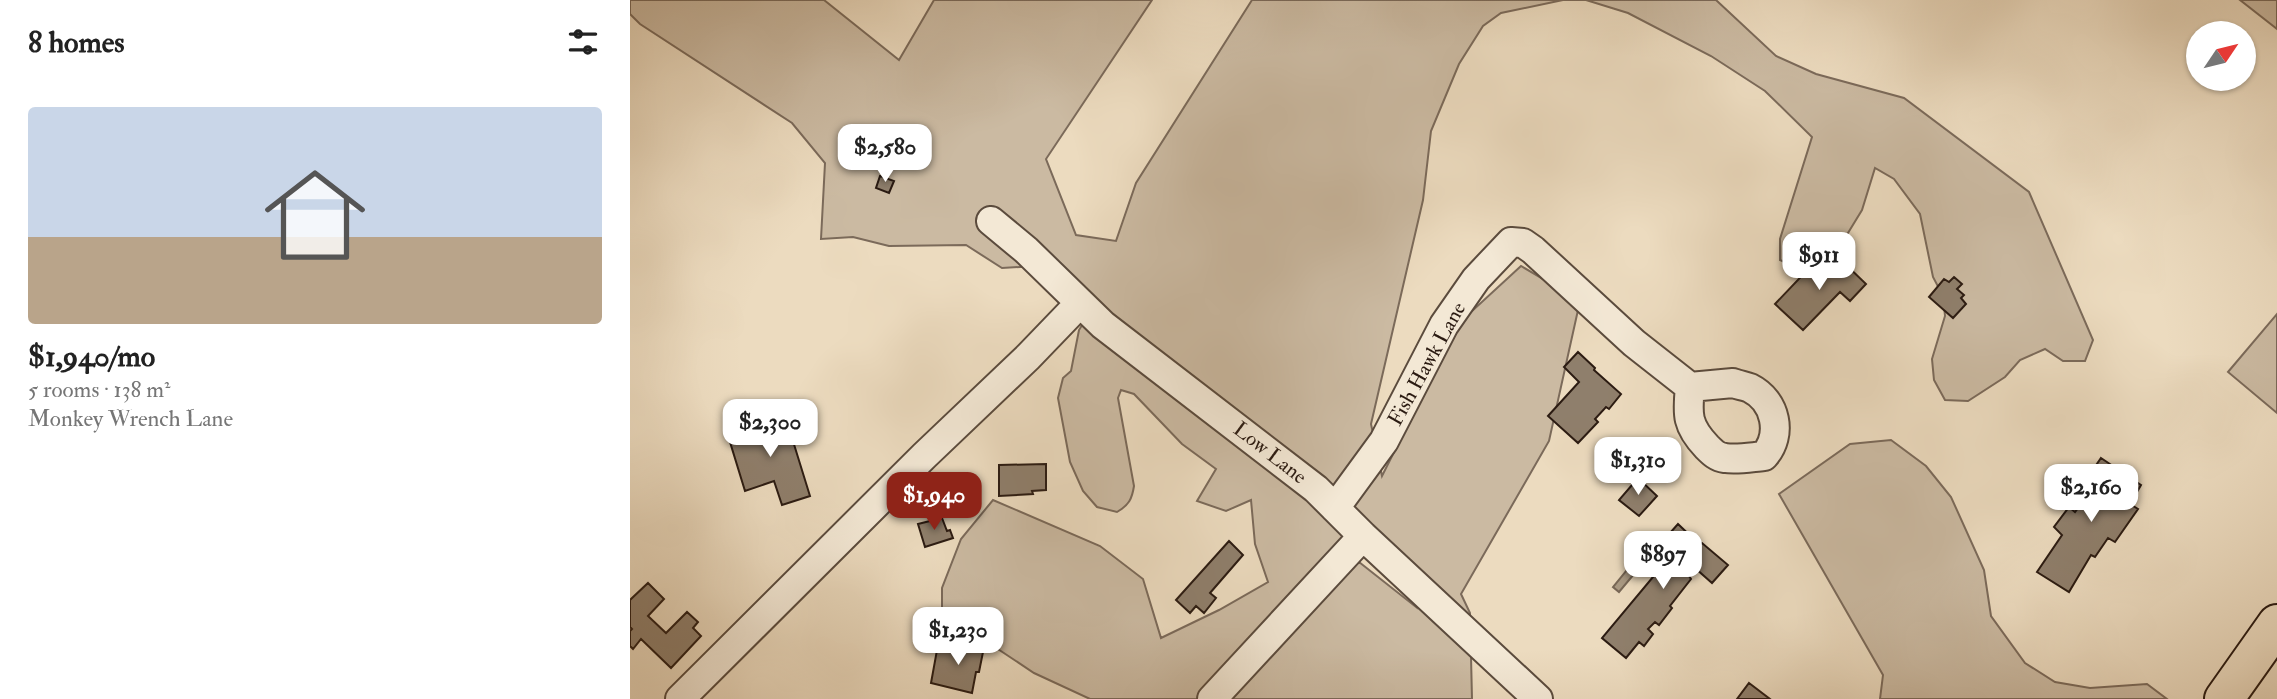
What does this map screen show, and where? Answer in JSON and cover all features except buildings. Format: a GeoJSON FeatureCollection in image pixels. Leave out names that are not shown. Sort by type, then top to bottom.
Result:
{"type":"FeatureCollection","features":[{"type":"Feature","properties":{"kind":"main road"},"geometry":{"type":"LineString","coordinates":[[2224,699],[2277,624]]}},
{"type":"Feature","properties":{"kind":"street","name":"Low Lane"},"geometry":{"type":"LineString","coordinates":[[991,221],[1026,250],[1103,325],[1317,489],[1363,537],[1538,699]]}},
{"type":"Feature","properties":{"kind":"street","name":"Fish Hawk Lane"},"geometry":{"type":"LineString","coordinates":[[1335,508],[1384,440],[1444,325],[1476,279],[1511,243],[1523,243],[1533,250],[1634,343],[1690,387]]}},
{"type":"Feature","properties":{"kind":"street"},"geometry":{"type":"LineString","coordinates":[[680,699],[1080,303]]}},
{"type":"Feature","properties":{"kind":"street"},"geometry":{"type":"LineString","coordinates":[[1212,699],[1363,537]]}},
{"type":"Feature","properties":{"kind":"shaded area"},"geometry":{"type":"Polygon","coordinates":[[[630,0],[824,0],[899,60],[934,0],[1152,0],[1046,159],[1076,235],[1116,241],[1136,183],[1252,0],[1563,0],[1501,13],[1483,26],[1459,64],[1431,131],[1423,200],[1371,424],[1382,476],[1459,323],[1521,266],[1580,301],[1549,441],[1461,594],[1470,613],[1472,699],[1090,699],[1034,673],[942,612],[942,588],[961,539],[993,500],[1100,546],[1143,579],[1161,638],[1268,582],[1255,544],[1251,500],[1226,511],[1197,501],[1216,469],[1182,444],[1134,394],[1121,390],[1118,398],[1133,491],[1127,504],[1117,512],[1097,507],[1083,491],[1070,462],[1058,398],[1063,378],[1071,371],[1079,330],[1096,303],[1055,265],[1002,268],[966,245],[889,246],[853,237],[821,239],[825,163],[792,123],[640,24],[630,14],[630,0]],[[1328,553],[1288,638],[1340,578],[1359,562],[1416,607],[1398,553],[1328,553]]]}},
{"type":"Feature","properties":{"kind":"shaded area"},"geometry":{"type":"Polygon","coordinates":[[[1586,0],[1716,0],[1776,56],[1816,74],[1904,98],[2029,192],[2093,340],[2085,361],[2063,361],[2045,349],[2020,360],[2005,377],[1968,401],[1945,400],[1934,380],[1932,359],[1945,316],[1943,296],[1933,277],[1920,214],[1894,179],[1875,168],[1862,210],[1840,246],[1801,269],[1780,260],[1780,239],[1812,137],[1765,91],[1711,56],[1628,13],[1586,0]]]}},
{"type":"Feature","properties":{"kind":"shaded area"},"geometry":{"type":"Polygon","coordinates":[[[2240,0],[2277,0],[2277,29],[2240,0]]]}},
{"type":"Feature","properties":{"kind":"shaded area"},"geometry":{"type":"Polygon","coordinates":[[[2277,314],[2277,413],[2228,372],[2277,314]]]}},
{"type":"Feature","properties":{"kind":"shaded area"},"geometry":{"type":"Polygon","coordinates":[[[1891,440],[1926,466],[1951,497],[1984,570],[1991,616],[2025,663],[2055,682],[2090,688],[2147,684],[2167,699],[1880,699],[1883,675],[1779,494],[1850,444],[1891,440]]]}},
{"type":"Feature","properties":{"kind":"shaded area"},"geometry":{"type":"Polygon","coordinates":[[[1648,544],[1655,549],[1619,592],[1613,587],[1648,544]]]}}]}
